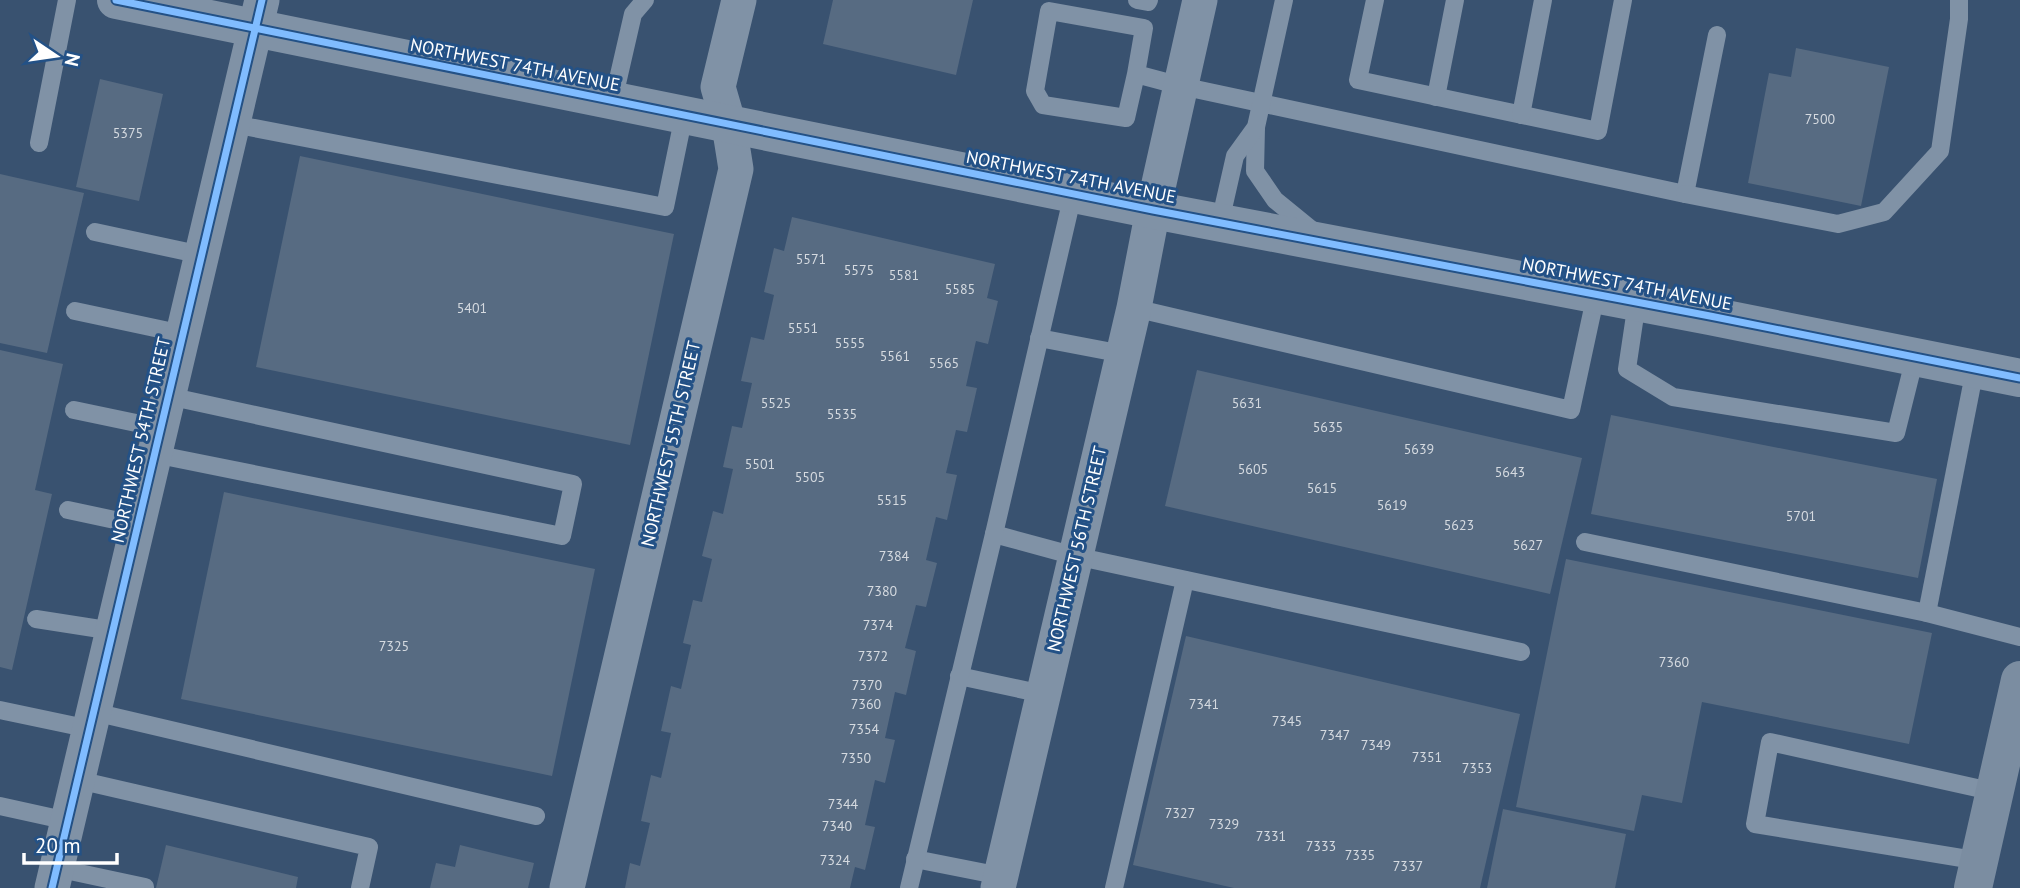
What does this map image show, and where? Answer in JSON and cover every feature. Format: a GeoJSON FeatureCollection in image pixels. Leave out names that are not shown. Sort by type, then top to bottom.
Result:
{"type":"FeatureCollection","features":[{"type":"Feature","properties":{"kind":"main road"},"geometry":{"type":"LineString","coordinates":[[1977,874],[2020,680]]}},
{"type":"Feature","properties":{"kind":"street","name":"NORTHWEST 74TH AVENUE"},"geometry":{"type":"LineString","coordinates":[[116,0],[259,14],[613,101],[729,125],[2020,378]]}},
{"type":"Feature","properties":{"kind":"street","name":"NORTHWEST 55TH STREET"},"geometry":{"type":"LineString","coordinates":[[567,888],[736,170],[729,125],[718,87],[739,0]]}},
{"type":"Feature","properties":{"kind":"street","name":"NORTHWEST 56TH STREET"},"geometry":{"type":"LineString","coordinates":[[999,882],[1134,308],[1200,0]]}},
{"type":"Feature","properties":{"kind":"street","name":"NORTHWEST 54TH STREET"},"geometry":{"type":"LineString","coordinates":[[54,878],[259,14]]}},
{"type":"Feature","properties":{"kind":"lane"},"geometry":{"type":"LineString","coordinates":[[39,143],[67,0]]}},
{"type":"Feature","properties":{"kind":"lane"},"geometry":{"type":"LineString","coordinates":[[613,101],[633,14],[645,0]]}},
{"type":"Feature","properties":{"kind":"lane"},"geometry":{"type":"LineString","coordinates":[[1137,0],[1149,0]]}},
{"type":"Feature","properties":{"kind":"lane"},"geometry":{"type":"LineString","coordinates":[[1284,0],[1256,127],[1255,171],[1275,200],[1326,243]]}},
{"type":"Feature","properties":{"kind":"lane"},"geometry":{"type":"LineString","coordinates":[[1375,0],[1358,80],[1598,131],[1623,0]]}},
{"type":"Feature","properties":{"kind":"lane"},"geometry":{"type":"LineString","coordinates":[[1436,97],[1455,0]]}},
{"type":"Feature","properties":{"kind":"lane"},"geometry":{"type":"LineString","coordinates":[[1521,115],[1543,0]]}},
{"type":"Feature","properties":{"kind":"lane"},"geometry":{"type":"LineString","coordinates":[[1136,74],[1181,86],[1685,194],[1838,224],[1884,212],[1940,151],[1959,19],[1959,0]]}},
{"type":"Feature","properties":{"kind":"lane"},"geometry":{"type":"LineString","coordinates":[[1049,11],[1144,28],[1136,74],[1126,118],[1043,105],[1035,91],[1049,11]]}},
{"type":"Feature","properties":{"kind":"lane"},"geometry":{"type":"LineString","coordinates":[[1685,194],[1717,35]]}},
{"type":"Feature","properties":{"kind":"lane"},"geometry":{"type":"LineString","coordinates":[[233,124],[665,207],[684,115]]}},
{"type":"Feature","properties":{"kind":"lane"},"geometry":{"type":"LineString","coordinates":[[1220,222],[1235,156],[1256,127]]}},
{"type":"Feature","properties":{"kind":"lane"},"geometry":{"type":"LineString","coordinates":[[909,888],[1073,194]]}},
{"type":"Feature","properties":{"kind":"lane"},"geometry":{"type":"LineString","coordinates":[[94,232],[202,255]]}},
{"type":"Feature","properties":{"kind":"lane"},"geometry":{"type":"LineString","coordinates":[[1134,308],[1571,410],[1596,294]]}},
{"type":"Feature","properties":{"kind":"lane"},"geometry":{"type":"LineString","coordinates":[[1637,302],[1627,369],[1673,397],[1896,433],[1915,357]]}},
{"type":"Feature","properties":{"kind":"lane"},"geometry":{"type":"LineString","coordinates":[[75,311],[183,334]]}},
{"type":"Feature","properties":{"kind":"lane"},"geometry":{"type":"LineString","coordinates":[[1039,338],[1123,354]]}},
{"type":"Feature","properties":{"kind":"lane"},"geometry":{"type":"LineString","coordinates":[[1927,613],[1975,369]]}},
{"type":"Feature","properties":{"kind":"lane"},"geometry":{"type":"LineString","coordinates":[[74,410],[161,426],[573,484],[562,536],[161,426]]}},
{"type":"Feature","properties":{"kind":"lane"},"geometry":{"type":"LineString","coordinates":[[68,510],[138,525]]}},
{"type":"Feature","properties":{"kind":"lane"},"geometry":{"type":"LineString","coordinates":[[994,534],[1075,556],[1521,652]]}},
{"type":"Feature","properties":{"kind":"lane"},"geometry":{"type":"LineString","coordinates":[[1585,542],[1927,613],[2020,637]]}},
{"type":"Feature","properties":{"kind":"lane"},"geometry":{"type":"LineString","coordinates":[[1114,888],[1185,580]]}},
{"type":"Feature","properties":{"kind":"lane"},"geometry":{"type":"LineString","coordinates":[[36,619],[113,631]]}},
{"type":"Feature","properties":{"kind":"lane"},"geometry":{"type":"LineString","coordinates":[[959,676],[1043,694]]}},
{"type":"Feature","properties":{"kind":"lane"},"geometry":{"type":"LineString","coordinates":[[0,710],[92,720],[536,816]]}},
{"type":"Feature","properties":{"kind":"lane"},"geometry":{"type":"LineString","coordinates":[[1977,874],[1755,824],[1770,742],[1994,792]]}},
{"type":"Feature","properties":{"kind":"lane"},"geometry":{"type":"LineString","coordinates":[[78,780],[369,847],[360,888]]}},
{"type":"Feature","properties":{"kind":"lane"},"geometry":{"type":"LineString","coordinates":[[0,806],[68,821]]}},
{"type":"Feature","properties":{"kind":"lane"},"geometry":{"type":"LineString","coordinates":[[915,859],[999,882]]}},
{"type":"Feature","properties":{"kind":"lane"},"geometry":{"type":"LineString","coordinates":[[54,878],[145,887]]}},
{"type":"Feature","properties":{"kind":"building"},"geometry":{"type":"Polygon","coordinates":[[[833,0],[973,0],[956,75],[823,44],[833,0]]]}},
{"type":"Feature","properties":{"kind":"building"},"geometry":{"type":"Polygon","coordinates":[[[1796,48],[1889,67],[1861,206],[1748,183],[1769,73],[1791,77],[1796,48]]]}},
{"type":"Feature","properties":{"kind":"building"},"geometry":{"type":"Polygon","coordinates":[[[100,79],[163,94],[139,201],[76,187],[100,79]]]}},
{"type":"Feature","properties":{"kind":"building"},"geometry":{"type":"Polygon","coordinates":[[[300,156],[674,234],[630,445],[256,367],[300,156]]]}},
{"type":"Feature","properties":{"kind":"building"},"geometry":{"type":"Polygon","coordinates":[[[0,174],[84,193],[47,353],[0,343],[0,174]]]}},
{"type":"Feature","properties":{"kind":"building"},"geometry":{"type":"Polygon","coordinates":[[[792,217],[995,264],[987,298],[998,301],[988,344],[976,341],[966,386],[977,388],[967,432],[956,430],[946,473],[957,475],[947,520],[936,517],[926,560],[937,563],[926,607],[916,605],[905,648],[916,651],[906,695],[895,692],[885,738],[895,740],[885,783],[875,780],[865,825],[875,827],[865,870],[855,867],[850,888],[625,888],[630,863],[640,866],[650,823],[641,821],[651,775],[661,778],[671,733],[661,731],[671,686],[681,689],[691,645],[683,643],[693,600],[702,602],[712,559],[702,556],[713,511],[723,514],[733,469],[723,467],[732,426],[742,428],[752,383],[741,381],[751,337],[764,340],[774,295],[764,292],[774,248],[784,251],[792,217]]]}},
{"type":"Feature","properties":{"kind":"building"},"geometry":{"type":"Polygon","coordinates":[[[0,350],[63,364],[35,490],[52,494],[12,670],[0,667],[0,350]]]}},
{"type":"Feature","properties":{"kind":"building"},"geometry":{"type":"Polygon","coordinates":[[[1197,370],[1582,458],[1550,594],[1165,506],[1197,370]]]}},
{"type":"Feature","properties":{"kind":"building"},"geometry":{"type":"Polygon","coordinates":[[[1611,415],[1937,479],[1918,578],[1591,514],[1611,415]]]}},
{"type":"Feature","properties":{"kind":"building"},"geometry":{"type":"Polygon","coordinates":[[[224,492],[595,569],[552,776],[181,699],[224,492]]]}},
{"type":"Feature","properties":{"kind":"building"},"geometry":{"type":"Polygon","coordinates":[[[1566,559],[1932,633],[1909,744],[1702,702],[1682,803],[1642,795],[1634,831],[1516,807],[1566,559]]]}},
{"type":"Feature","properties":{"kind":"building"},"geometry":{"type":"Polygon","coordinates":[[[1186,636],[1520,714],[1480,888],[1234,888],[1133,865],[1186,636]]]}},
{"type":"Feature","properties":{"kind":"building"},"geometry":{"type":"Polygon","coordinates":[[[1503,809],[1626,834],[1615,888],[1487,888],[1503,809]]]}},
{"type":"Feature","properties":{"kind":"building"},"geometry":{"type":"Polygon","coordinates":[[[166,845],[298,877],[296,888],[156,888],[166,845]]]}},
{"type":"Feature","properties":{"kind":"building"},"geometry":{"type":"Polygon","coordinates":[[[460,845],[534,863],[528,888],[430,888],[436,863],[455,867],[460,845]]]}},
{"type":"Feature","properties":{"kind":"cycle path"},"geometry":{"type":"LineString","coordinates":[[116,0],[1153,210],[2020,378]]}},
{"type":"Feature","properties":{"kind":"cycle path"},"geometry":{"type":"LineString","coordinates":[[52,888],[262,0]]}}]}
